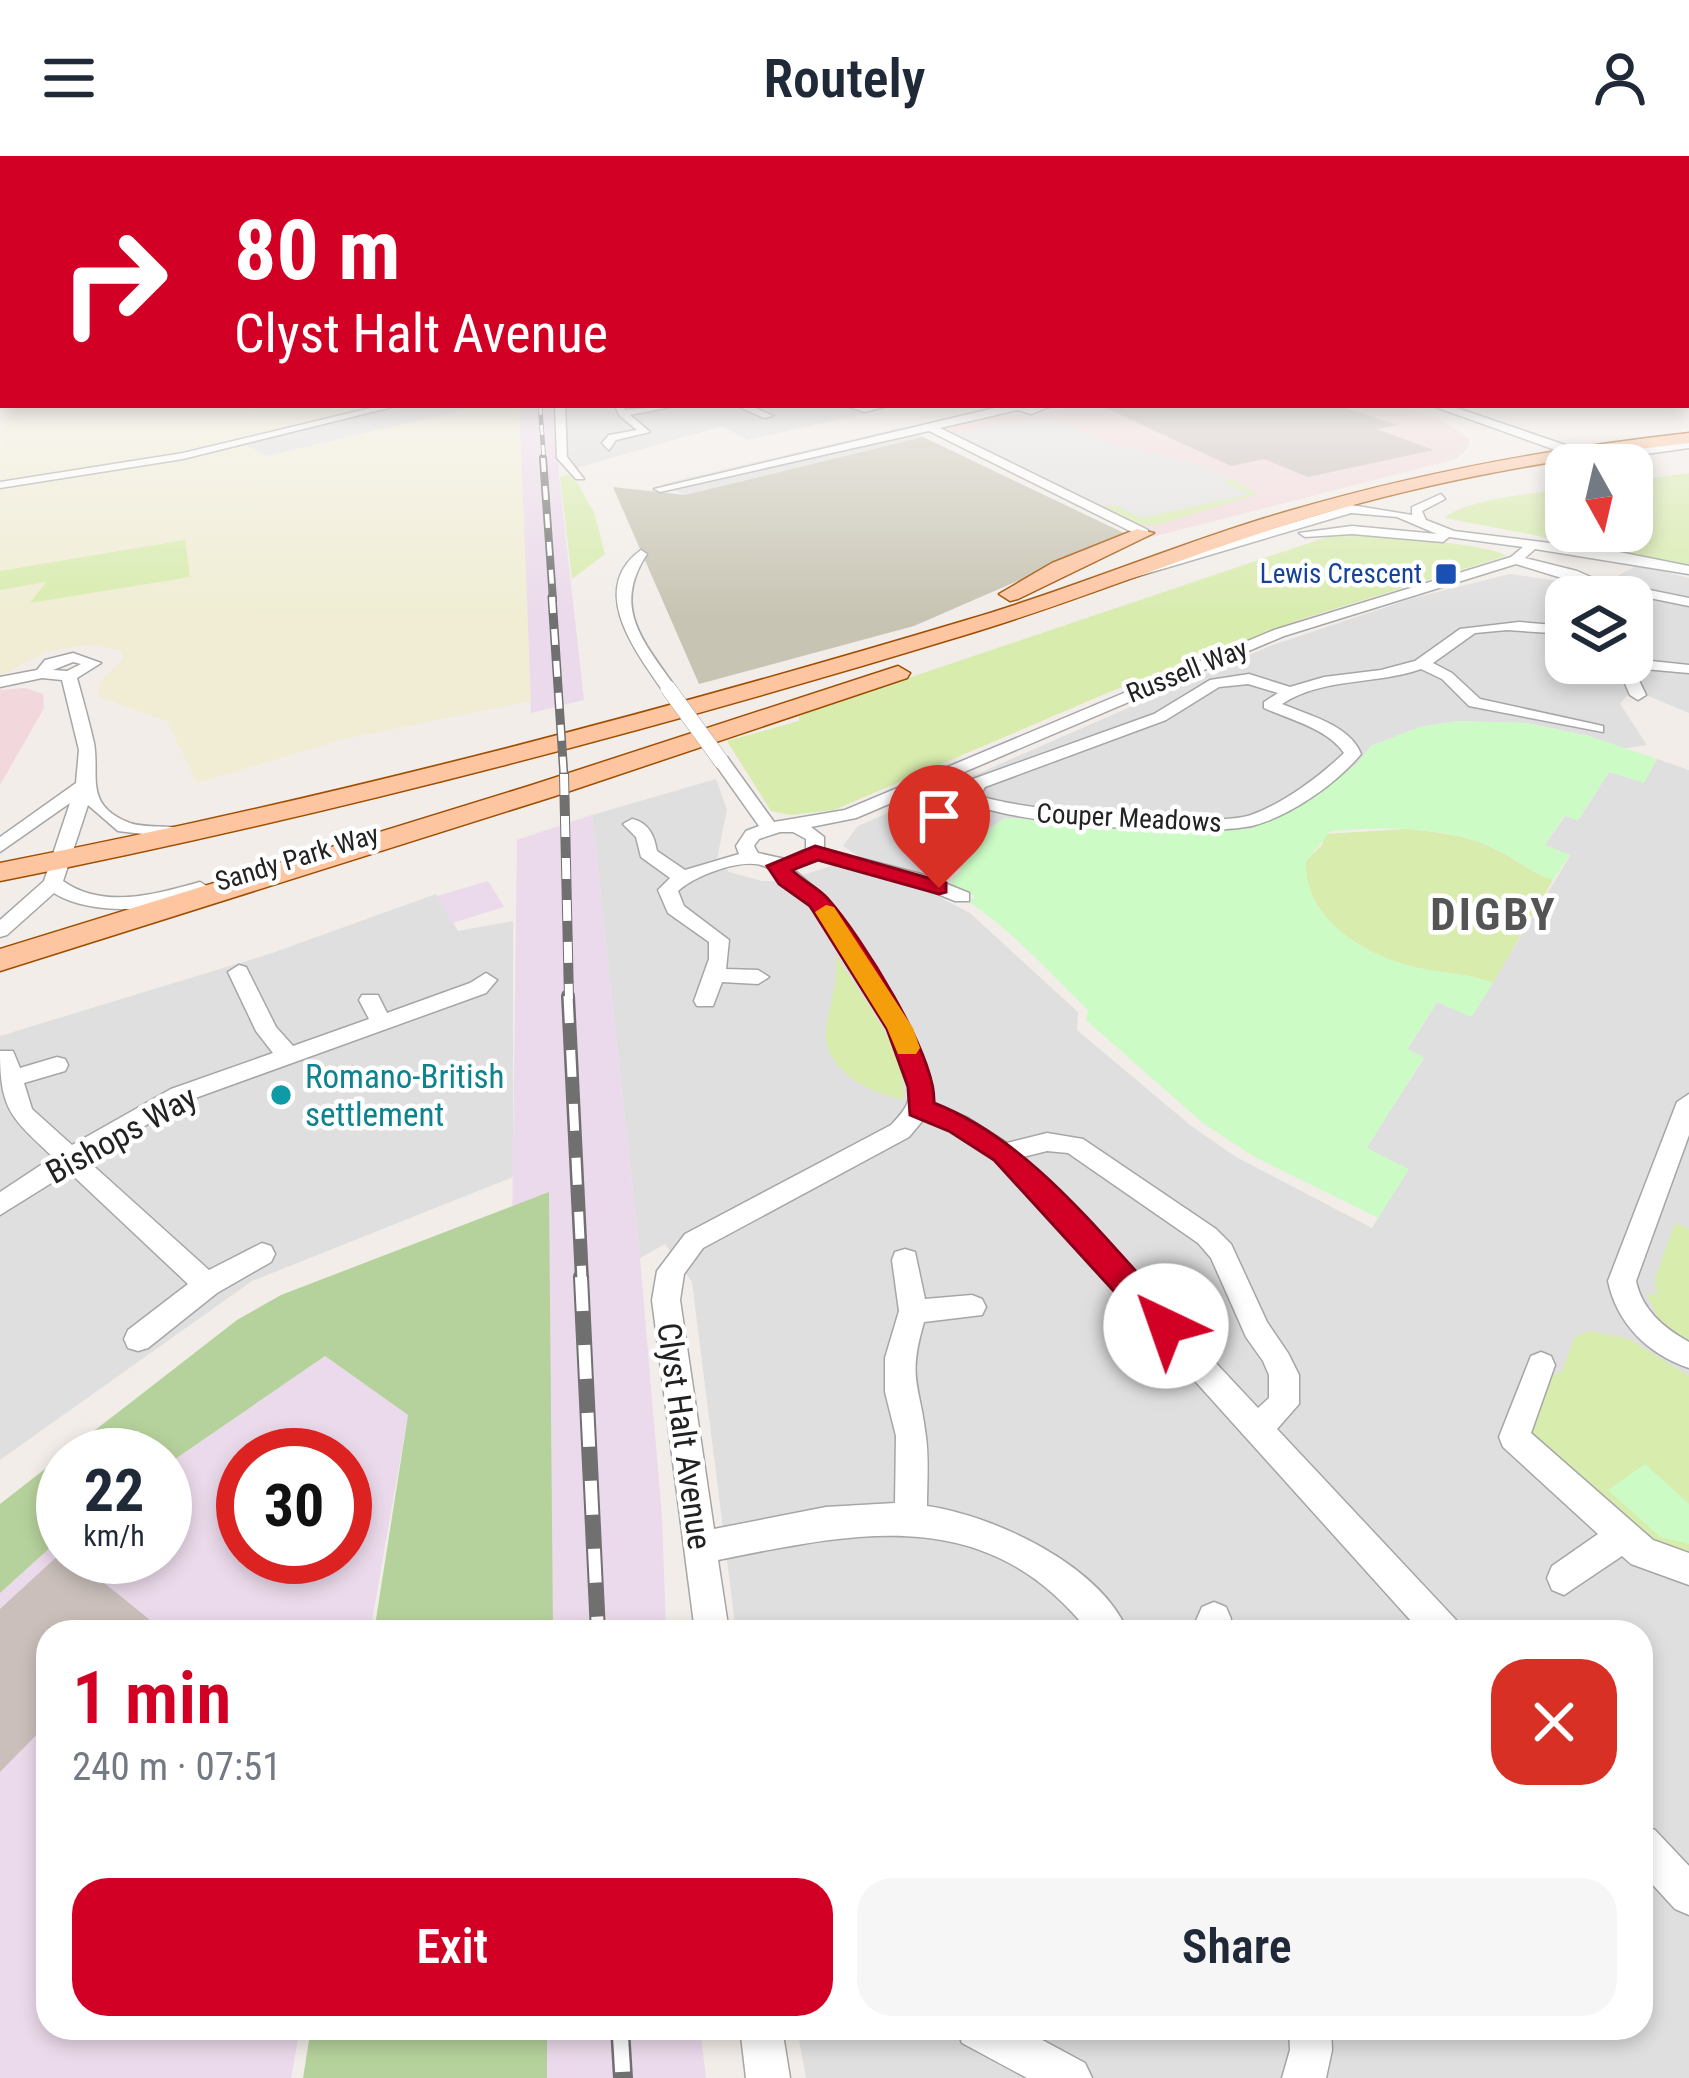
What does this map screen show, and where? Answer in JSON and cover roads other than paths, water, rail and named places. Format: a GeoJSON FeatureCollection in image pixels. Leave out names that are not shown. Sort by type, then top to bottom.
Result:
{"type":"FeatureCollection","features":[{"type":"Feature","properties":{"kind":"main road"},"geometry":{"type":"LineString","coordinates":[[1653,457],[1681,444]]}},
{"type":"Feature","properties":{"kind":"main road"},"geometry":{"type":"LineString","coordinates":[[0,872],[58,872],[192,834],[451,772],[991,621],[1262,525],[1373,502],[1505,466],[1545,462]]}},
{"type":"Feature","properties":{"kind":"main road"},"geometry":{"type":"LineString","coordinates":[[0,960],[542,791],[1303,533],[1373,502],[1441,497],[1545,478]]}},
{"type":"Feature","properties":{"kind":"main road"},"geometry":{"type":"LineString","coordinates":[[827,667],[991,603],[1059,567],[1144,533]]}},
{"type":"Feature","properties":{"kind":"street"},"geometry":{"type":"LineString","coordinates":[[0,485],[169,459],[259,438]]}},
{"type":"Feature","properties":{"kind":"street"},"geometry":{"type":"LineString","coordinates":[[561,438],[562,458],[580,476]]}},
{"type":"Feature","properties":{"kind":"street"},"geometry":{"type":"LineString","coordinates":[[609,447],[612,438]]}},
{"type":"Feature","properties":{"kind":"street"},"geometry":{"type":"LineString","coordinates":[[660,489],[872,438]]}},
{"type":"Feature","properties":{"kind":"street"},"geometry":{"type":"LineString","coordinates":[[951,438],[1144,533]]}},
{"type":"Feature","properties":{"kind":"street"},"geometry":{"type":"LineString","coordinates":[[1505,466],[1532,453],[1521,438]]}},
{"type":"Feature","properties":{"kind":"street"},"geometry":{"type":"LineString","coordinates":[[1586,438],[1681,444]]}},
{"type":"Feature","properties":{"kind":"street"},"geometry":{"type":"LineString","coordinates":[[1420,520],[1416,510],[1441,497]]}},
{"type":"Feature","properties":{"kind":"street","name":"Russell Way"},"geometry":{"type":"LineString","coordinates":[[1373,502],[1454,535]]}},
{"type":"Feature","properties":{"kind":"street","name":"Russell Way"},"geometry":{"type":"LineString","coordinates":[[1373,502],[1415,527],[1494,542],[1523,554]]}},
{"type":"Feature","properties":{"kind":"street","name":"Russell Way"},"geometry":{"type":"LineString","coordinates":[[1303,533],[1352,530],[1494,542]]}},
{"type":"Feature","properties":{"kind":"street"},"geometry":{"type":"LineString","coordinates":[[641,554],[629,568],[619,600],[626,625],[721,761],[778,826]]}},
{"type":"Feature","properties":{"kind":"street"},"geometry":{"type":"LineString","coordinates":[[1523,554],[1578,576]]}},
{"type":"Feature","properties":{"kind":"street","name":"Russell Way"},"geometry":{"type":"LineString","coordinates":[[778,826],[850,814],[1279,633],[1523,554],[1614,555],[1689,570]]}},
{"type":"Feature","properties":{"kind":"street"},"geometry":{"type":"LineString","coordinates":[[1653,595],[1689,602]]}},
{"type":"Feature","properties":{"kind":"street","name":"Couper Meadows"},"geometry":{"type":"LineString","coordinates":[[1287,691],[1249,679],[1215,683],[1160,717],[979,782],[971,790],[973,800],[992,809],[1029,813],[1224,824],[1255,820],[1353,754],[1350,745],[1324,728],[1270,705],[1287,691],[1314,681],[1376,675],[1422,663],[1451,636],[1471,629],[1545,629]]}},
{"type":"Feature","properties":{"kind":"street"},"geometry":{"type":"LineString","coordinates":[[0,682],[43,673],[69,676],[90,668],[92,659],[61,659],[43,673]]}},
{"type":"Feature","properties":{"kind":"street"},"geometry":{"type":"LineString","coordinates":[[1422,663],[1447,676],[1474,703],[1597,729]]}},
{"type":"Feature","properties":{"kind":"street"},"geometry":{"type":"LineString","coordinates":[[1638,695],[1623,663],[1689,669]]}},
{"type":"Feature","properties":{"kind":"street"},"geometry":{"type":"LineString","coordinates":[[0,931],[58,872],[84,785],[87,750],[69,676]]}},
{"type":"Feature","properties":{"kind":"street"},"geometry":{"type":"LineString","coordinates":[[0,846],[84,785]]}},
{"type":"Feature","properties":{"kind":"street","name":"Sandy Park Way"},"geometry":{"type":"LineString","coordinates":[[84,785],[100,817],[109,822],[128,830],[192,834]]}},
{"type":"Feature","properties":{"kind":"street","name":"Sandy Park Way"},"geometry":{"type":"LineString","coordinates":[[58,872],[75,898],[110,902],[165,898],[502,795],[542,791]]}},
{"type":"Feature","properties":{"kind":"street","name":"Russell Way"},"geometry":{"type":"LineString","coordinates":[[815,851],[850,814]]}},
{"type":"Feature","properties":{"kind":"street"},"geometry":{"type":"LineString","coordinates":[[632,824],[645,836],[648,853],[682,877]]}},
{"type":"Feature","properties":{"kind":"street"},"geometry":{"type":"LineString","coordinates":[[750,856],[747,841],[778,826],[805,830],[815,851],[818,902]]}},
{"type":"Feature","properties":{"kind":"street"},"geometry":{"type":"LineString","coordinates":[[778,866],[815,851],[962,897]]}},
{"type":"Feature","properties":{"kind":"street"},"geometry":{"type":"LineString","coordinates":[[705,1001],[715,975],[719,940],[683,917],[668,890],[682,877],[750,856],[778,866],[787,879],[818,902],[900,1028],[921,1087],[920,1108],[959,1124],[1004,1153],[1433,1620]]}},
{"type":"Feature","properties":{"kind":"street"},"geometry":{"type":"LineString","coordinates":[[930,884],[946,869]]}},
{"type":"Feature","properties":{"kind":"street"},"geometry":{"type":"LineString","coordinates":[[239,972],[267,1031],[290,1057]]}},
{"type":"Feature","properties":{"kind":"street"},"geometry":{"type":"LineString","coordinates":[[715,975],[758,977]]}},
{"type":"Feature","properties":{"kind":"street","name":"Bishops Way"},"geometry":{"type":"LineString","coordinates":[[0,1205],[70,1158],[179,1096],[478,988],[486,980]]}},
{"type":"Feature","properties":{"kind":"street"},"geometry":{"type":"LineString","coordinates":[[370,1000],[382,1024]]}},
{"type":"Feature","properties":{"kind":"street"},"geometry":{"type":"LineString","coordinates":[[57,1065],[8,1068],[21,1113],[207,1285]]}},
{"type":"Feature","properties":{"kind":"street"},"geometry":{"type":"LineString","coordinates":[[1689,1102],[1622,1281],[1624,1296],[1650,1332],[1689,1356]]}},
{"type":"Feature","properties":{"kind":"street","name":"Clyst Halt Avenue"},"geometry":{"type":"LineString","coordinates":[[710,1620],[666,1300],[671,1271],[694,1241],[900,1130],[920,1108]]}},
{"type":"Feature","properties":{"kind":"street"},"geometry":{"type":"LineString","coordinates":[[1004,1153],[1047,1142],[1074,1145],[1207,1236],[1222,1252],[1250,1318],[1284,1375],[1284,1404],[1257,1426]]}},
{"type":"Feature","properties":{"kind":"street"},"geometry":{"type":"LineString","coordinates":[[137,1339],[207,1285],[262,1254]]}},
{"type":"Feature","properties":{"kind":"street"},"geometry":{"type":"LineString","coordinates":[[905,1261],[913,1311],[899,1358],[900,1392],[911,1436],[911,1518]]}},
{"type":"Feature","properties":{"kind":"street"},"geometry":{"type":"LineString","coordinates":[[913,1311],[972,1307]]}},
{"type":"Feature","properties":{"kind":"street"},"geometry":{"type":"LineString","coordinates":[[1541,1365],[1514,1437],[1642,1553],[1689,1569]]}},
{"type":"Feature","properties":{"kind":"street"},"geometry":{"type":"LineString","coordinates":[[701,1547],[864,1518],[911,1518],[951,1526],[1048,1568],[1102,1620]]}},
{"type":"Feature","properties":{"kind":"street"},"geometry":{"type":"LineString","coordinates":[[1564,1577],[1622,1536]]}},
{"type":"Feature","properties":{"kind":"street"},"geometry":{"type":"LineString","coordinates":[[1653,1857],[1689,1895]]}},
{"type":"Feature","properties":{"kind":"street"},"geometry":{"type":"LineString","coordinates":[[763,2040],[768,2078]]}},
{"type":"Feature","properties":{"kind":"street"},"geometry":{"type":"LineString","coordinates":[[999,2040],[1070,2078]]}},
{"type":"Feature","properties":{"kind":"street"},"geometry":{"type":"LineString","coordinates":[[1304,2078],[1309,2040]]}},
{"type":"Feature","properties":{"kind":"railway"},"geometry":{"type":"LineString","coordinates":[[542,438],[544,461]]}},
{"type":"Feature","properties":{"kind":"railway"},"geometry":{"type":"LineString","coordinates":[[543,458],[553,600]]}},
{"type":"Feature","properties":{"kind":"railway"},"geometry":{"type":"LineString","coordinates":[[552,597],[564,777]]}},
{"type":"Feature","properties":{"kind":"railway"},"geometry":{"type":"LineString","coordinates":[[564,774],[569,999]]}},
{"type":"Feature","properties":{"kind":"railway"},"geometry":{"type":"LineString","coordinates":[[568,996],[582,1280]]}},
{"type":"Feature","properties":{"kind":"railway"},"geometry":{"type":"LineString","coordinates":[[581,1277],[597,1620]]}},
{"type":"Feature","properties":{"kind":"railway"},"geometry":{"type":"LineString","coordinates":[[621,2040],[623,2078]]}},
{"type":"Feature","properties":{"kind":"place","name":"Lewis Crescent"},"geometry":{"type":"Point","coordinates":[1446,574]}},
{"type":"Feature","properties":{"kind":"place","name":"Romano-British settlement"},"geometry":{"type":"Point","coordinates":[281,1095]}},
{"type":"Feature","properties":{"kind":"district","name":"DIGBY"},"geometry":{"type":"Point","coordinates":[1494,914]}}]}
